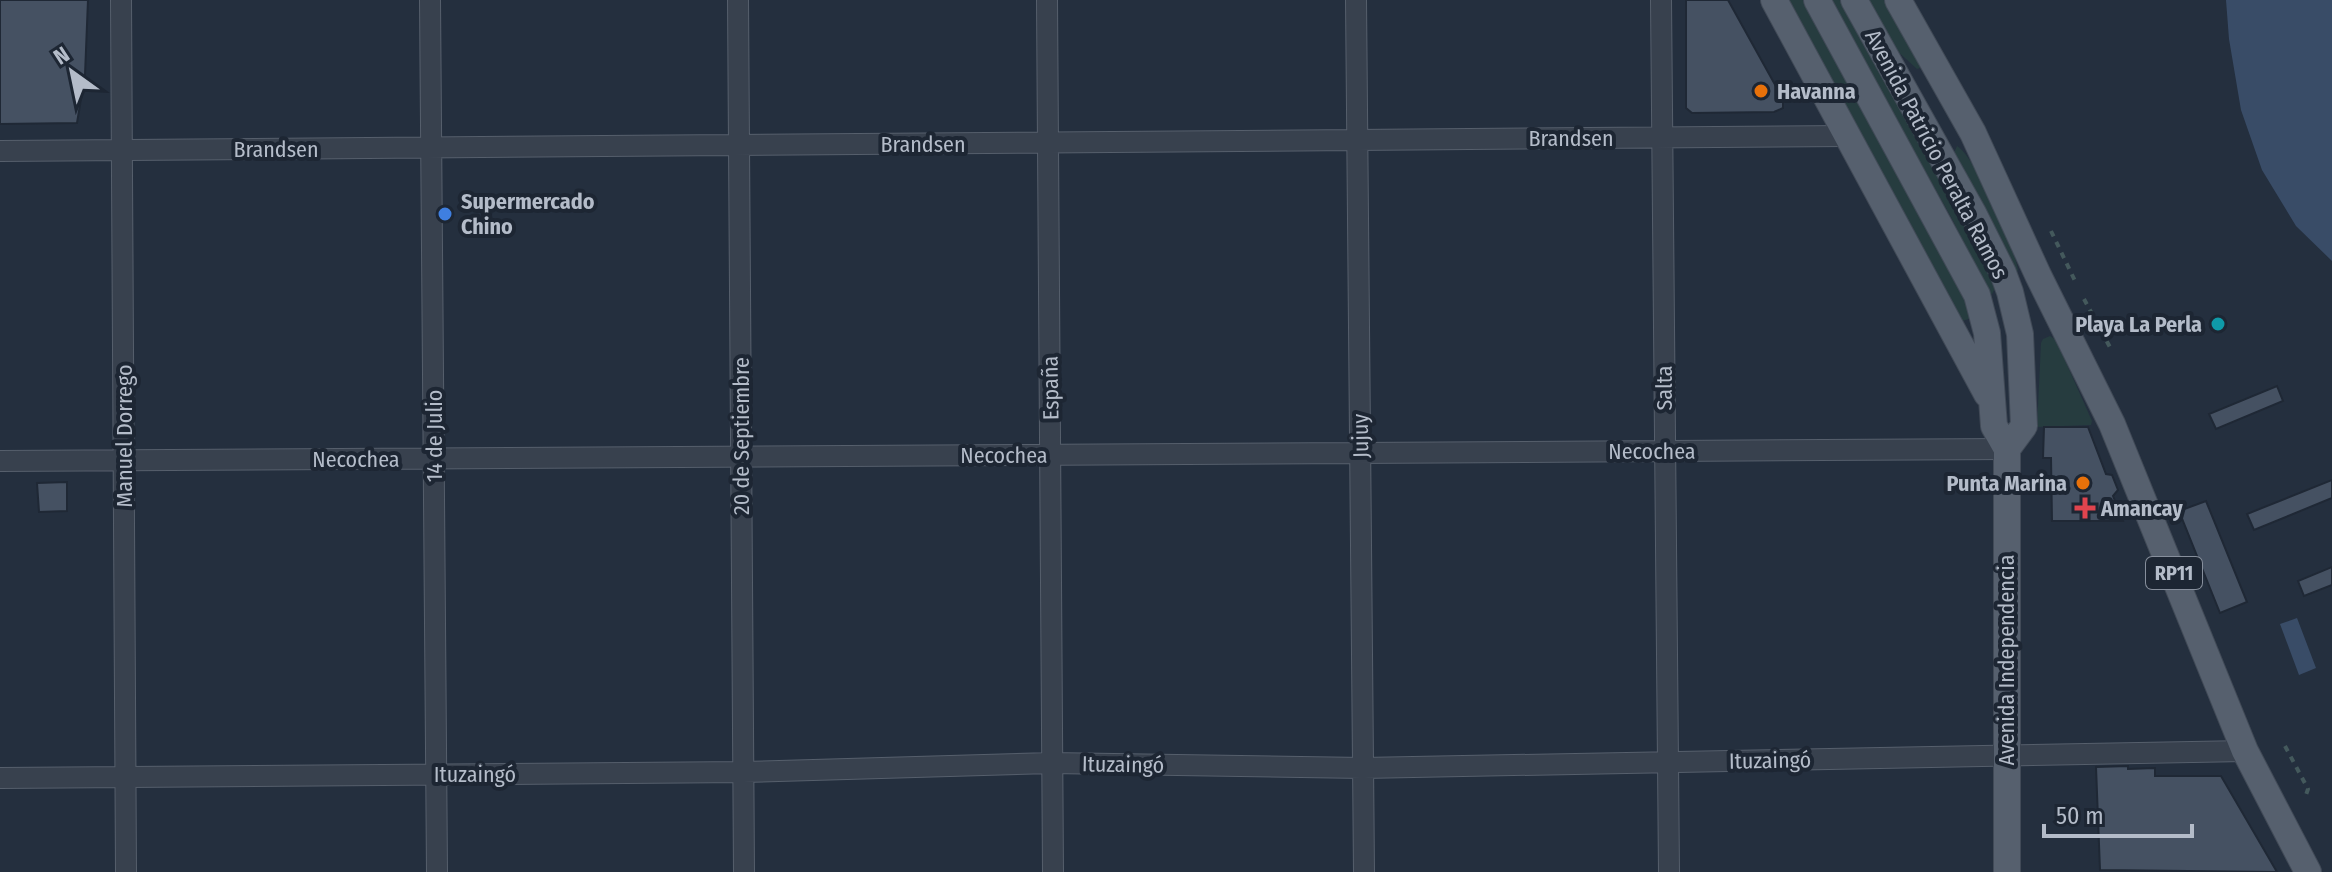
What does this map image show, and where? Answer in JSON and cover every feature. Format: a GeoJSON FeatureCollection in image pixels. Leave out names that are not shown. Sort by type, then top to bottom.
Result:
{"type":"FeatureCollection","features":[{"type":"Feature","properties":{"kind":"main road","name":"Avenida Patricio Peralta Ramos"},"geometry":{"type":"LineString","coordinates":[[1774,0],[1993,405]]}},
{"type":"Feature","properties":{"kind":"main road","name":"Avenida Patricio Peralta Ramos"},"geometry":{"type":"LineString","coordinates":[[1817,0],[1977,295],[1987,333],[1994,426],[2007,449],[2024,426],[2023,363],[2016,312],[2003,273],[1973,213],[1854,0]]}},
{"type":"Feature","properties":{"kind":"main road","name":"Avenida Patricio Peralta Ramos"},"geometry":{"type":"LineString","coordinates":[[1898,0],[1973,133],[2132,470],[2245,751],[2308,872]]}},
{"type":"Feature","properties":{"kind":"main road"},"geometry":{"type":"LineString","coordinates":[[1885,54],[1973,133]]}},
{"type":"Feature","properties":{"kind":"main road"},"geometry":{"type":"LineString","coordinates":[[2023,363],[2038,275]]}},
{"type":"Feature","properties":{"kind":"main road","name":"Avenida Independencia"},"geometry":{"type":"LineString","coordinates":[[2007,449],[2007,872]]}},
{"type":"Feature","properties":{"kind":"street","name":"Manuel Dorrego"},"geometry":{"type":"LineString","coordinates":[[121,0],[126,872]]}},
{"type":"Feature","properties":{"kind":"street","name":"14 de Julio"},"geometry":{"type":"LineString","coordinates":[[430,0],[437,872]]}},
{"type":"Feature","properties":{"kind":"street","name":"20 de Septiembre"},"geometry":{"type":"LineString","coordinates":[[738,0],[744,872]]}},
{"type":"Feature","properties":{"kind":"street","name":"España"},"geometry":{"type":"LineString","coordinates":[[1047,0],[1053,872]]}},
{"type":"Feature","properties":{"kind":"street","name":"Jujuy"},"geometry":{"type":"LineString","coordinates":[[1356,0],[1364,872]]}},
{"type":"Feature","properties":{"kind":"street","name":"Salta"},"geometry":{"type":"LineString","coordinates":[[1661,0],[1669,872]]}},
{"type":"Feature","properties":{"kind":"street","name":"Brandsen"},"geometry":{"type":"LineString","coordinates":[[0,151],[1847,136]]}},
{"type":"Feature","properties":{"kind":"street","name":"Necochea"},"geometry":{"type":"LineString","coordinates":[[0,461],[2007,449]]}},
{"type":"Feature","properties":{"kind":"street","name":"Ituzaingó"},"geometry":{"type":"LineString","coordinates":[[0,778],[743,772],[1051,763],[1363,768],[2245,751]]}},
{"type":"Feature","properties":{"kind":"path"},"geometry":{"type":"LineString","coordinates":[[2051,231],[2077,285]]}},
{"type":"Feature","properties":{"kind":"path"},"geometry":{"type":"LineString","coordinates":[[2084,299],[2112,351]]}},
{"type":"Feature","properties":{"kind":"path"},"geometry":{"type":"LineString","coordinates":[[2285,746],[2308,789],[2305,798]]}},
{"type":"Feature","properties":{"kind":"green space"},"geometry":{"type":"Polygon","coordinates":[[[1785,0],[1805,0],[1959,281],[1972,318],[1958,319],[1785,0]]]}},
{"type":"Feature","properties":{"kind":"green space"},"geometry":{"type":"Polygon","coordinates":[[[1829,0],[1841,0],[1960,213],[1990,271],[1995,288],[1992,294],[1990,294],[1951,217],[1829,0]]]}},
{"type":"Feature","properties":{"kind":"green space"},"geometry":{"type":"Polygon","coordinates":[[[1867,0],[1886,0],[1923,67],[1917,69],[1894,48],[1867,0]]]}},
{"type":"Feature","properties":{"kind":"green space"},"geometry":{"type":"Polygon","coordinates":[[[1957,146],[1974,167],[1994,204],[2018,271],[1954,153],[1957,146]]]}},
{"type":"Feature","properties":{"kind":"green space"},"geometry":{"type":"Polygon","coordinates":[[[2050,336],[2056,340],[2092,421],[2091,425],[2037,427],[2041,343],[2050,336]]]}},
{"type":"Feature","properties":{"kind":"water"},"geometry":{"type":"Polygon","coordinates":[[[2226,0],[2332,0],[2332,261],[2296,226],[2262,170],[2241,110],[2226,0]]]}},
{"type":"Feature","properties":{"kind":"water"},"geometry":{"type":"Polygon","coordinates":[[[2297,618],[2316,668],[2299,675],[2280,624],[2297,618]]]}},
{"type":"Feature","properties":{"kind":"building"},"geometry":{"type":"Polygon","coordinates":[[[0,0],[88,0],[85,75],[77,123],[0,124],[0,0]]]}},
{"type":"Feature","properties":{"kind":"building"},"geometry":{"type":"Polygon","coordinates":[[[1686,0],[1728,0],[1783,99],[1783,108],[1774,112],[1692,113],[1686,108],[1686,0]]]}},
{"type":"Feature","properties":{"kind":"building"},"geometry":{"type":"Polygon","coordinates":[[[2277,386],[2283,401],[2216,429],[2209,414],[2277,386]]]}},
{"type":"Feature","properties":{"kind":"building"},"geometry":{"type":"Polygon","coordinates":[[[2044,427],[2088,427],[2106,474],[2112,475],[2118,490],[2113,496],[2123,521],[2052,521],[2051,458],[2043,458],[2044,427]]]}},
{"type":"Feature","properties":{"kind":"building"},"geometry":{"type":"Polygon","coordinates":[[[2332,480],[2332,498],[2254,530],[2247,514],[2332,480]]]}},
{"type":"Feature","properties":{"kind":"building"},"geometry":{"type":"Polygon","coordinates":[[[67,482],[67,511],[39,512],[37,483],[67,482]]]}},
{"type":"Feature","properties":{"kind":"building"},"geometry":{"type":"Polygon","coordinates":[[[2206,501],[2247,602],[2220,613],[2179,511],[2206,501]]]}},
{"type":"Feature","properties":{"kind":"building"},"geometry":{"type":"Polygon","coordinates":[[[2332,567],[2332,585],[2304,596],[2298,581],[2332,567]]]}},
{"type":"Feature","properties":{"kind":"building"},"geometry":{"type":"Polygon","coordinates":[[[2128,766],[2128,769],[2155,768],[2155,776],[2221,776],[2277,872],[2100,870],[2096,767],[2128,766]]]}},
{"type":"Feature","properties":{"kind":"place","name":"Havanna"},"geometry":{"type":"Point","coordinates":[1761,91]}},
{"type":"Feature","properties":{"kind":"place","name":"Supermercado Chino"},"geometry":{"type":"Point","coordinates":[445,214]}},
{"type":"Feature","properties":{"kind":"place","name":"Playa La Perla"},"geometry":{"type":"Point","coordinates":[2218,324]}},
{"type":"Feature","properties":{"kind":"place","name":"Punta Marina"},"geometry":{"type":"Point","coordinates":[2083,483]}},
{"type":"Feature","properties":{"kind":"place","name":"Amancay"},"geometry":{"type":"Point","coordinates":[2085,508]}}]}
